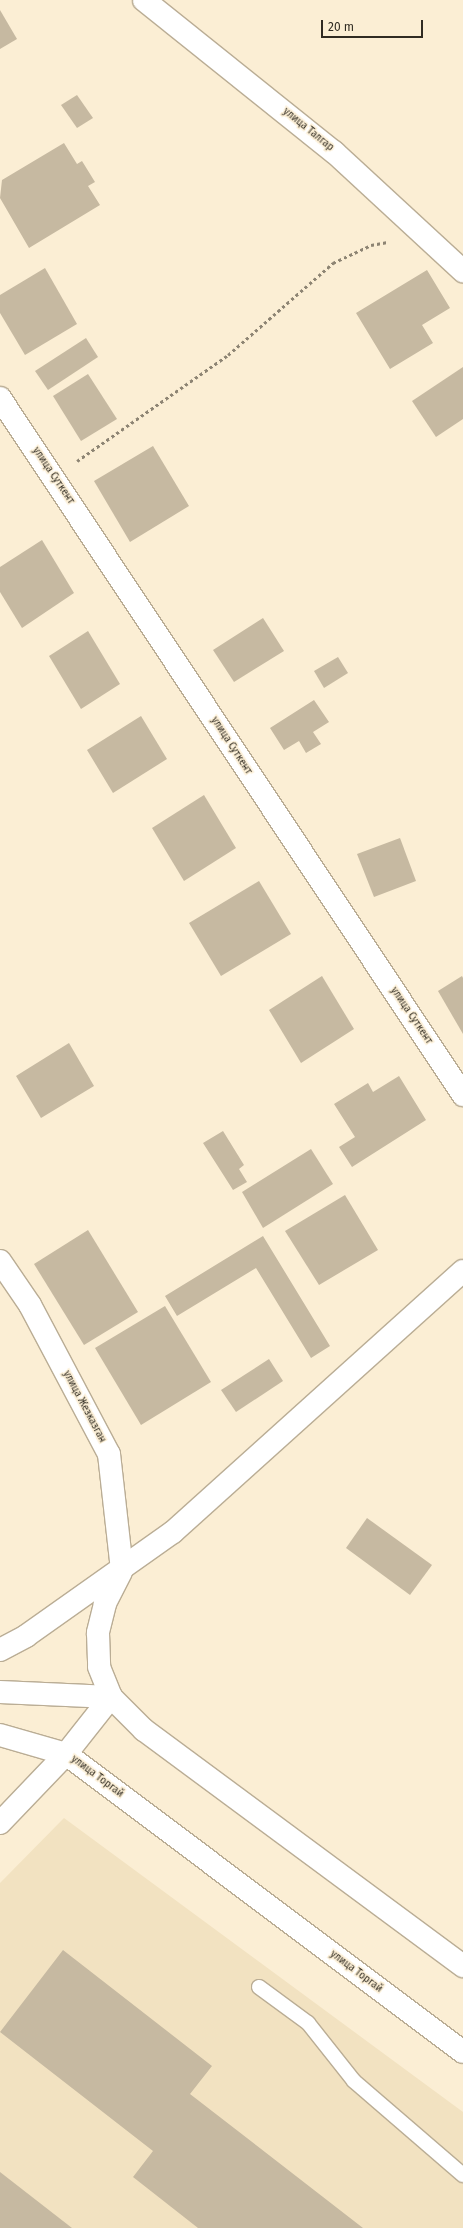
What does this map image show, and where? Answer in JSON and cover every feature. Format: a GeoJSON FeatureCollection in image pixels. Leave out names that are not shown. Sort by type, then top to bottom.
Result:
{"type":"FeatureCollection","features":[{"type":"Feature","properties":{"kind":"street","name":"улица Талгар"},"geometry":{"type":"LineString","coordinates":[[144,0],[334,152],[463,271]]}},
{"type":"Feature","properties":{"kind":"street","name":"улица Суткент"},"geometry":{"type":"LineString","coordinates":[[0,398],[54,477],[463,1095]]}},
{"type":"Feature","properties":{"kind":"street","name":"улица Жезказган"},"geometry":{"type":"LineString","coordinates":[[0,1261],[30,1305],[109,1454],[122,1569]]}},
{"type":"Feature","properties":{"kind":"street"},"geometry":{"type":"LineString","coordinates":[[0,1650],[26,1636],[173,1532],[463,1271]]}},
{"type":"Feature","properties":{"kind":"street"},"geometry":{"type":"LineString","coordinates":[[122,1569],[105,1604],[98,1633],[99,1667],[111,1697],[144,1730],[463,1966]]}},
{"type":"Feature","properties":{"kind":"street"},"geometry":{"type":"LineString","coordinates":[[0,1692],[111,1697]]}},
{"type":"Feature","properties":{"kind":"street","name":"улица Торгай"},"geometry":{"type":"LineString","coordinates":[[111,1697],[66,1754],[463,2052]]}},
{"type":"Feature","properties":{"kind":"street"},"geometry":{"type":"LineString","coordinates":[[0,1735],[66,1754],[0,1823]]}},
{"type":"Feature","properties":{"kind":"lane"},"geometry":{"type":"LineString","coordinates":[[259,1988],[308,2023],[354,2081],[463,2175]]}},
{"type":"Feature","properties":{"kind":"path"},"geometry":{"type":"LineString","coordinates":[[54,477],[228,355],[333,263],[371,245],[424,234]]}},
{"type":"Feature","properties":{"kind":"shaded area"},"geometry":{"type":"Polygon","coordinates":[[[64,1818],[463,2112],[463,2228],[0,2228],[0,1883],[64,1818]]]}},
{"type":"Feature","properties":{"kind":"building"},"geometry":{"type":"Polygon","coordinates":[[[0,10],[17,39],[0,49],[0,10]]]}},
{"type":"Feature","properties":{"kind":"building"},"geometry":{"type":"Polygon","coordinates":[[[77,95],[93,118],[77,128],[61,105],[77,95]]]}},
{"type":"Feature","properties":{"kind":"building"},"geometry":{"type":"Polygon","coordinates":[[[64,143],[77,164],[82,161],[95,182],[88,186],[100,205],[29,248],[0,198],[2,180],[64,143]]]}},
{"type":"Feature","properties":{"kind":"building"},"geometry":{"type":"Polygon","coordinates":[[[45,268],[77,324],[25,355],[0,313],[0,295],[45,268]]]}},
{"type":"Feature","properties":{"kind":"building"},"geometry":{"type":"Polygon","coordinates":[[[427,270],[450,308],[422,325],[433,343],[390,369],[356,313],[427,270]]]}},
{"type":"Feature","properties":{"kind":"building"},"geometry":{"type":"Polygon","coordinates":[[[86,338],[98,357],[48,390],[35,371],[86,338]]]}},
{"type":"Feature","properties":{"kind":"building"},"geometry":{"type":"Polygon","coordinates":[[[463,367],[463,419],[436,437],[412,401],[463,367]]]}},
{"type":"Feature","properties":{"kind":"building"},"geometry":{"type":"Polygon","coordinates":[[[88,374],[117,419],[81,441],[53,396],[88,374]]]}},
{"type":"Feature","properties":{"kind":"building"},"geometry":{"type":"Polygon","coordinates":[[[153,446],[189,506],[130,542],[94,481],[153,446]]]}},
{"type":"Feature","properties":{"kind":"building"},"geometry":{"type":"Polygon","coordinates":[[[42,540],[74,593],[22,628],[0,592],[0,567],[42,540]]]}},
{"type":"Feature","properties":{"kind":"building"},"geometry":{"type":"Polygon","coordinates":[[[263,618],[284,651],[234,682],[213,650],[263,618]]]}},
{"type":"Feature","properties":{"kind":"building"},"geometry":{"type":"Polygon","coordinates":[[[88,631],[120,684],[81,709],[49,656],[88,631]]]}},
{"type":"Feature","properties":{"kind":"building"},"geometry":{"type":"Polygon","coordinates":[[[338,657],[348,673],[324,688],[314,671],[338,657]]]}},
{"type":"Feature","properties":{"kind":"building"},"geometry":{"type":"Polygon","coordinates":[[[314,700],[329,722],[313,732],[321,744],[306,753],[299,741],[284,750],[270,728],[314,700]]]}},
{"type":"Feature","properties":{"kind":"building"},"geometry":{"type":"Polygon","coordinates":[[[141,716],[167,759],[113,793],[87,750],[141,716]]]}},
{"type":"Feature","properties":{"kind":"building"},"geometry":{"type":"Polygon","coordinates":[[[204,795],[236,848],[184,881],[152,828],[204,795]]]}},
{"type":"Feature","properties":{"kind":"building"},"geometry":{"type":"Polygon","coordinates":[[[400,838],[416,881],[374,897],[357,854],[400,838]]]}},
{"type":"Feature","properties":{"kind":"building"},"geometry":{"type":"Polygon","coordinates":[[[259,881],[291,934],[221,976],[189,923],[259,881]]]}},
{"type":"Feature","properties":{"kind":"building"},"geometry":{"type":"Polygon","coordinates":[[[322,976],[354,1029],[301,1063],[269,1010],[322,976]]]}},
{"type":"Feature","properties":{"kind":"building"},"geometry":{"type":"Polygon","coordinates":[[[462,976],[463,978],[463,1034],[438,991],[462,976]]]}},
{"type":"Feature","properties":{"kind":"building"},"geometry":{"type":"Polygon","coordinates":[[[69,1043],[94,1086],[41,1118],[16,1076],[69,1043]]]}},
{"type":"Feature","properties":{"kind":"building"},"geometry":{"type":"Polygon","coordinates":[[[399,1076],[426,1120],[352,1167],[339,1147],[355,1137],[334,1104],[368,1083],[373,1092],[399,1076]]]}},
{"type":"Feature","properties":{"kind":"building"},"geometry":{"type":"Polygon","coordinates":[[[223,1131],[244,1165],[239,1169],[247,1182],[233,1190],[203,1143],[223,1131]]]}},
{"type":"Feature","properties":{"kind":"building"},"geometry":{"type":"Polygon","coordinates":[[[311,1149],[333,1184],[263,1228],[242,1192],[311,1149]]]}},
{"type":"Feature","properties":{"kind":"building"},"geometry":{"type":"Polygon","coordinates":[[[345,1195],[378,1250],[319,1285],[285,1231],[345,1195]]]}},
{"type":"Feature","properties":{"kind":"building"},"geometry":{"type":"Polygon","coordinates":[[[88,1230],[138,1312],[84,1345],[34,1264],[88,1230]]]}},
{"type":"Feature","properties":{"kind":"building"},"geometry":{"type":"Polygon","coordinates":[[[263,1236],[330,1346],[311,1358],[256,1268],[177,1316],[165,1296],[263,1236]]]}},
{"type":"Feature","properties":{"kind":"building"},"geometry":{"type":"Polygon","coordinates":[[[165,1306],[211,1382],[141,1425],[95,1348],[165,1306]]]}},
{"type":"Feature","properties":{"kind":"building"},"geometry":{"type":"Polygon","coordinates":[[[269,1359],[283,1381],[236,1412],[221,1390],[269,1359]]]}},
{"type":"Feature","properties":{"kind":"building"},"geometry":{"type":"Polygon","coordinates":[[[367,1518],[432,1565],[410,1595],[346,1548],[367,1518]]]}},
{"type":"Feature","properties":{"kind":"building"},"geometry":{"type":"Polygon","coordinates":[[[63,1950],[212,2066],[190,2094],[363,2228],[198,2228],[133,2177],[153,2151],[0,2032],[63,1950]]]}},
{"type":"Feature","properties":{"kind":"building"},"geometry":{"type":"Polygon","coordinates":[[[0,2172],[72,2228],[0,2228],[0,2172]]]}}]}
